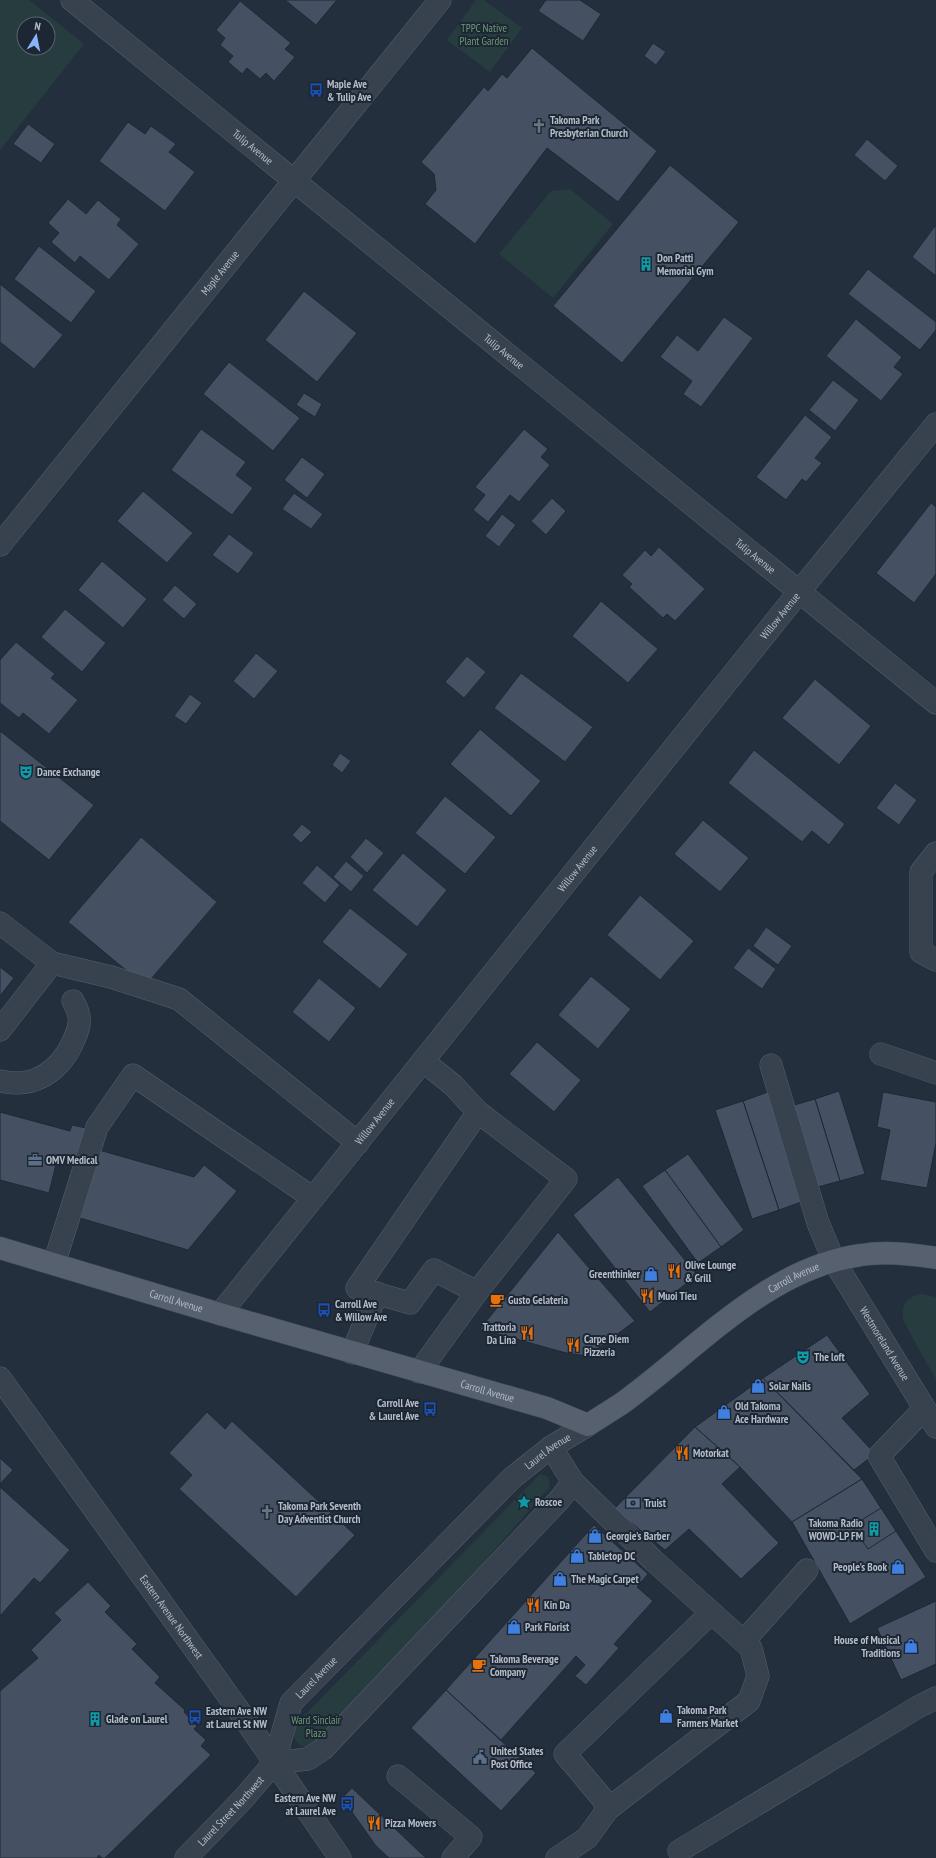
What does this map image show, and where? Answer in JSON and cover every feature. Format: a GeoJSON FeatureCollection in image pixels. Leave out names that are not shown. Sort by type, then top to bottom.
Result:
{"type":"FeatureCollection","features":[{"type":"Feature","properties":{"kind":"main road","name":"Carroll Avenue"},"geometry":{"type":"LineString","coordinates":[[0,1248],[352,1353],[547,1408],[588,1425],[621,1404],[752,1300],[792,1277],[834,1260],[860,1255],[884,1253],[907,1254],[936,1258]]}},
{"type":"Feature","properties":{"kind":"street","name":"Tulip Avenue"},"geometry":{"type":"LineString","coordinates":[[72,0],[936,702]]}},
{"type":"Feature","properties":{"kind":"street","name":"Maple Avenue"},"geometry":{"type":"LineString","coordinates":[[0,545],[440,0]]}},
{"type":"Feature","properties":{"kind":"street","name":"Willow Avenue"},"geometry":{"type":"LineString","coordinates":[[220,1314],[799,592],[936,424]]}},
{"type":"Feature","properties":{"kind":"street"},"geometry":{"type":"LineString","coordinates":[[936,853],[921,872],[921,952],[936,960]]}},
{"type":"Feature","properties":{"kind":"street"},"geometry":{"type":"LineString","coordinates":[[0,923],[52,962],[111,977],[179,999],[358,1143]]}},
{"type":"Feature","properties":{"kind":"street"},"geometry":{"type":"LineString","coordinates":[[0,1030],[52,962]]}},
{"type":"Feature","properties":{"kind":"street"},"geometry":{"type":"LineString","coordinates":[[0,1082],[11,1084],[32,1082],[51,1072],[66,1057],[78,1031],[79,1012],[73,1001]]}},
{"type":"Feature","properties":{"kind":"street"},"geometry":{"type":"LineString","coordinates":[[881,1054],[936,1072]]}},
{"type":"Feature","properties":{"kind":"street"},"geometry":{"type":"LineString","coordinates":[[418,1372],[477,1292],[566,1179],[478,1112],[453,1085],[423,1061]]}},
{"type":"Feature","properties":{"kind":"street","name":"Westmoreland Avenue"},"geometry":{"type":"LineString","coordinates":[[771,1065],[818,1223],[834,1260],[936,1427]]}},
{"type":"Feature","properties":{"kind":"street"},"geometry":{"type":"LineString","coordinates":[[54,1264],[98,1127],[133,1075],[313,1198]]}},
{"type":"Feature","properties":{"kind":"street"},"geometry":{"type":"LineString","coordinates":[[477,1292],[434,1270],[410,1303],[357,1288],[478,1112]]}},
{"type":"Feature","properties":{"kind":"street"},"geometry":{"type":"LineString","coordinates":[[352,1353],[377,1293]]}},
{"type":"Feature","properties":{"kind":"street","name":"Eastern Avenue Northwest"},"geometry":{"type":"LineString","coordinates":[[0,1378],[340,1858]]}},
{"type":"Feature","properties":{"kind":"street"},"geometry":{"type":"LineString","coordinates":[[924,1409],[879,1456],[936,1551]]}},
{"type":"Feature","properties":{"kind":"street","name":"Laurel Avenue"},"geometry":{"type":"LineString","coordinates":[[274,1763],[291,1703],[512,1478],[551,1447],[588,1425]]}},
{"type":"Feature","properties":{"kind":"street"},"geometry":{"type":"LineString","coordinates":[[551,1447],[573,1482],[711,1613],[751,1648],[758,1676],[749,1701],[608,1809],[588,1838],[557,1858]]}},
{"type":"Feature","properties":{"kind":"street"},"geometry":{"type":"LineString","coordinates":[[274,1763],[308,1759],[323,1749],[560,1499],[573,1482]]}},
{"type":"Feature","properties":{"kind":"street"},"geometry":{"type":"LineString","coordinates":[[744,1642],[807,1570]]}},
{"type":"Feature","properties":{"kind":"street"},"geometry":{"type":"LineString","coordinates":[[608,1809],[602,1798],[565,1754],[711,1613]]}},
{"type":"Feature","properties":{"kind":"street"},"geometry":{"type":"LineString","coordinates":[[679,1851],[918,1706],[936,1698]]}},
{"type":"Feature","properties":{"kind":"street","name":"Laurel Street Northwest"},"geometry":{"type":"LineString","coordinates":[[186,1858],[243,1799],[274,1763]]}},
{"type":"Feature","properties":{"kind":"street"},"geometry":{"type":"LineString","coordinates":[[398,1776],[471,1836],[453,1858]]}},
{"type":"Feature","properties":{"kind":"green space"},"geometry":{"type":"Polygon","coordinates":[[[0,0],[29,0],[49,16],[16,16],[16,56],[56,56],[56,22],[84,44],[0,150],[0,0]]]}},
{"type":"Feature","properties":{"kind":"green space","name":"TPPC Native Plant Garden"},"geometry":{"type":"Polygon","coordinates":[[[476,0],[484,0],[522,28],[490,72],[447,40],[476,0]]]}},
{"type":"Feature","properties":{"kind":"green space"},"geometry":{"type":"Polygon","coordinates":[[[570,189],[613,224],[553,298],[499,254],[551,191],[570,189]]]}},
{"type":"Feature","properties":{"kind":"green space"},"geometry":{"type":"Polygon","coordinates":[[[922,1294],[936,1297],[936,1380],[903,1320],[903,1310],[908,1299],[922,1294]]]}},
{"type":"Feature","properties":{"kind":"green space","name":"Ward Sinclair Plaza"},"geometry":{"type":"Polygon","coordinates":[[[540,1474],[548,1477],[550,1482],[549,1488],[372,1689],[311,1749],[299,1745],[294,1736],[293,1727],[540,1474]]]}},
{"type":"Feature","properties":{"kind":"building"},"geometry":{"type":"Polygon","coordinates":[[[285,0],[337,0],[316,25],[285,0]]]}},
{"type":"Feature","properties":{"kind":"building"},"geometry":{"type":"Polygon","coordinates":[[[546,0],[580,0],[601,14],[583,41],[538,11],[546,0]]]}},
{"type":"Feature","properties":{"kind":"building"},"geometry":{"type":"Polygon","coordinates":[[[240,1],[291,43],[285,49],[295,57],[274,81],[266,73],[260,79],[247,68],[242,74],[228,62],[233,56],[220,45],[225,38],[216,30],[240,1]]]}},
{"type":"Feature","properties":{"kind":"building"},"geometry":{"type":"Polygon","coordinates":[[[653,43],[666,52],[656,65],[644,56],[653,43]]]}},
{"type":"Feature","properties":{"kind":"building","name":"Takoma Park Presbyterian Church"},"geometry":{"type":"Polygon","coordinates":[[[532,48],[657,151],[618,202],[547,148],[475,244],[425,204],[436,190],[434,174],[421,162],[484,87],[488,91],[502,74],[507,78],[532,48]]]}},
{"type":"Feature","properties":{"kind":"building"},"geometry":{"type":"Polygon","coordinates":[[[128,122],[145,134],[151,126],[176,144],[169,152],[195,172],[165,211],[99,161],[128,122]]]}},
{"type":"Feature","properties":{"kind":"building"},"geometry":{"type":"Polygon","coordinates":[[[28,124],[55,144],[41,163],[13,144],[28,124]]]}},
{"type":"Feature","properties":{"kind":"building"},"geometry":{"type":"Polygon","coordinates":[[[867,139],[898,166],[885,181],[854,155],[867,139]]]}},
{"type":"Feature","properties":{"kind":"building","name":"Don Patti Memorial Gym"},"geometry":{"type":"Polygon","coordinates":[[[670,165],[739,222],[622,363],[553,306],[670,165]]]}},
{"type":"Feature","properties":{"kind":"building"},"geometry":{"type":"Polygon","coordinates":[[[68,199],[86,214],[98,200],[121,219],[117,225],[139,244],[109,280],[80,256],[75,263],[51,242],[59,233],[48,223],[68,199]]]}},
{"type":"Feature","properties":{"kind":"building"},"geometry":{"type":"Polygon","coordinates":[[[935,226],[936,227],[936,276],[912,257],[935,226]]]}},
{"type":"Feature","properties":{"kind":"building"},"geometry":{"type":"Polygon","coordinates":[[[39,246],[96,291],[71,323],[14,279],[39,246]]]}},
{"type":"Feature","properties":{"kind":"building"},"geometry":{"type":"Polygon","coordinates":[[[868,269],[936,322],[936,330],[920,350],[848,294],[868,269]]]}},
{"type":"Feature","properties":{"kind":"building"},"geometry":{"type":"Polygon","coordinates":[[[0,284],[63,335],[34,369],[0,342],[0,284]]]}},
{"type":"Feature","properties":{"kind":"building"},"geometry":{"type":"Polygon","coordinates":[[[304,291],[357,333],[317,382],[265,340],[304,291]]]}},
{"type":"Feature","properties":{"kind":"building"},"geometry":{"type":"Polygon","coordinates":[[[724,317],[753,338],[701,407],[683,394],[692,381],[660,357],[677,335],[698,351],[724,317]]]}},
{"type":"Feature","properties":{"kind":"building"},"geometry":{"type":"Polygon","coordinates":[[[856,319],[902,357],[894,367],[903,374],[881,401],[826,356],[856,319]]]}},
{"type":"Feature","properties":{"kind":"building"},"geometry":{"type":"Polygon","coordinates":[[[229,362],[300,418],[273,451],[203,394],[229,362]]]}},
{"type":"Feature","properties":{"kind":"building"},"geometry":{"type":"Polygon","coordinates":[[[833,380],[859,400],[835,431],[809,410],[833,380]]]}},
{"type":"Feature","properties":{"kind":"building"},"geometry":{"type":"Polygon","coordinates":[[[304,393],[322,404],[315,417],[296,405],[304,393]]]}},
{"type":"Feature","properties":{"kind":"building"},"geometry":{"type":"Polygon","coordinates":[[[805,415],[832,437],[815,458],[822,463],[806,482],[802,479],[786,500],[756,477],[805,415]]]}},
{"type":"Feature","properties":{"kind":"building"},"geometry":{"type":"Polygon","coordinates":[[[201,429],[246,462],[236,475],[253,488],[232,515],[171,470],[201,429]]]}},
{"type":"Feature","properties":{"kind":"building"},"geometry":{"type":"Polygon","coordinates":[[[524,429],[548,449],[541,457],[550,465],[519,502],[510,495],[488,522],[473,510],[485,495],[475,487],[524,429]]]}},
{"type":"Feature","properties":{"kind":"building"},"geometry":{"type":"Polygon","coordinates":[[[302,457],[325,474],[307,498],[284,480],[302,457]]]}},
{"type":"Feature","properties":{"kind":"building"},"geometry":{"type":"Polygon","coordinates":[[[143,491],[193,533],[167,563],[117,521],[143,491]]]}},
{"type":"Feature","properties":{"kind":"building"},"geometry":{"type":"Polygon","coordinates":[[[294,493],[323,514],[311,529],[282,509],[294,493]]]}},
{"type":"Feature","properties":{"kind":"building"},"geometry":{"type":"Polygon","coordinates":[[[552,498],[566,511],[546,535],[531,521],[552,498]]]}},
{"type":"Feature","properties":{"kind":"building"},"geometry":{"type":"Polygon","coordinates":[[[931,503],[936,507],[936,574],[914,603],[876,573],[931,503]]]}},
{"type":"Feature","properties":{"kind":"building"},"geometry":{"type":"Polygon","coordinates":[[[502,514],[516,525],[499,547],[485,536],[502,514]]]}},
{"type":"Feature","properties":{"kind":"building"},"geometry":{"type":"Polygon","coordinates":[[[229,534],[254,553],[238,574],[212,555],[229,534]]]}},
{"type":"Feature","properties":{"kind":"building"},"geometry":{"type":"Polygon","coordinates":[[[659,547],[705,589],[675,621],[667,614],[663,618],[629,587],[632,584],[622,575],[645,550],[651,556],[659,547]]]}},
{"type":"Feature","properties":{"kind":"building"},"geometry":{"type":"Polygon","coordinates":[[[102,561],[147,599],[123,628],[78,590],[102,561]]]}},
{"type":"Feature","properties":{"kind":"building"},"geometry":{"type":"Polygon","coordinates":[[[175,585],[197,604],[184,619],[162,600],[175,585]]]}},
{"type":"Feature","properties":{"kind":"building"},"geometry":{"type":"Polygon","coordinates":[[[601,601],[658,649],[628,683],[572,636],[601,601]]]}},
{"type":"Feature","properties":{"kind":"building"},"geometry":{"type":"Polygon","coordinates":[[[65,609],[106,643],[82,672],[41,637],[65,609]]]}},
{"type":"Feature","properties":{"kind":"building"},"geometry":{"type":"Polygon","coordinates":[[[16,642],[55,674],[51,678],[78,700],[49,734],[23,713],[19,718],[0,703],[0,660],[16,642]]]}},
{"type":"Feature","properties":{"kind":"building"},"geometry":{"type":"Polygon","coordinates":[[[256,653],[278,671],[254,699],[233,681],[256,653]]]}},
{"type":"Feature","properties":{"kind":"building"},"geometry":{"type":"Polygon","coordinates":[[[467,656],[486,672],[464,698],[445,682],[467,656]]]}},
{"type":"Feature","properties":{"kind":"building"},"geometry":{"type":"Polygon","coordinates":[[[521,673],[593,727],[565,762],[494,708],[521,673]]]}},
{"type":"Feature","properties":{"kind":"building"},"geometry":{"type":"Polygon","coordinates":[[[815,679],[871,726],[839,765],[782,718],[815,679]]]}},
{"type":"Feature","properties":{"kind":"building"},"geometry":{"type":"Polygon","coordinates":[[[190,694],[202,703],[186,724],[174,716],[190,694]]]}},
{"type":"Feature","properties":{"kind":"building"},"geometry":{"type":"Polygon","coordinates":[[[480,729],[541,781],[511,816],[450,764],[480,729]]]}},
{"type":"Feature","properties":{"kind":"building","name":"Dance Exchange"},"geometry":{"type":"Polygon","coordinates":[[[0,731],[94,805],[49,860],[0,821],[0,731]]]}},
{"type":"Feature","properties":{"kind":"building"},"geometry":{"type":"Polygon","coordinates":[[[754,750],[845,824],[829,845],[812,831],[802,842],[728,783],[754,750]]]}},
{"type":"Feature","properties":{"kind":"building"},"geometry":{"type":"Polygon","coordinates":[[[340,753],[351,761],[342,773],[332,765],[340,753]]]}},
{"type":"Feature","properties":{"kind":"building"},"geometry":{"type":"Polygon","coordinates":[[[895,783],[917,800],[899,825],[876,808],[895,783]]]}},
{"type":"Feature","properties":{"kind":"building"},"geometry":{"type":"Polygon","coordinates":[[[445,796],[496,837],[465,874],[415,833],[445,796]]]}},
{"type":"Feature","properties":{"kind":"building"},"geometry":{"type":"Polygon","coordinates":[[[703,820],[749,858],[720,892],[674,854],[703,820]]]}},
{"type":"Feature","properties":{"kind":"building"},"geometry":{"type":"Polygon","coordinates":[[[302,824],[312,832],[301,843],[292,835],[302,824]]]}},
{"type":"Feature","properties":{"kind":"building"},"geometry":{"type":"Polygon","coordinates":[[[141,837],[217,902],[145,986],[68,922],[141,837]]]}},
{"type":"Feature","properties":{"kind":"building"},"geometry":{"type":"Polygon","coordinates":[[[366,838],[384,853],[367,873],[350,857],[366,838]]]}},
{"type":"Feature","properties":{"kind":"building"},"geometry":{"type":"Polygon","coordinates":[[[403,853],[447,890],[417,927],[372,890],[403,853]]]}},
{"type":"Feature","properties":{"kind":"building"},"geometry":{"type":"Polygon","coordinates":[[[346,861],[364,876],[351,892],[333,877],[346,861]]]}},
{"type":"Feature","properties":{"kind":"building"},"geometry":{"type":"Polygon","coordinates":[[[317,865],[340,885],[325,903],[302,883],[317,865]]]}},
{"type":"Feature","properties":{"kind":"building"},"geometry":{"type":"Polygon","coordinates":[[[640,895],[694,941],[660,980],[607,935],[640,895]]]}},
{"type":"Feature","properties":{"kind":"building"},"geometry":{"type":"Polygon","coordinates":[[[350,908],[408,954],[380,989],[322,942],[350,908]]]}},
{"type":"Feature","properties":{"kind":"building"},"geometry":{"type":"Polygon","coordinates":[[[766,927],[792,946],[778,965],[753,946],[766,927]]]}},
{"type":"Feature","properties":{"kind":"building"},"geometry":{"type":"Polygon","coordinates":[[[748,948],[776,969],[762,989],[733,968],[748,948]]]}},
{"type":"Feature","properties":{"kind":"building"},"geometry":{"type":"Polygon","coordinates":[[[0,967],[14,978],[0,996],[0,967]]]}},
{"type":"Feature","properties":{"kind":"building"},"geometry":{"type":"Polygon","coordinates":[[[591,976],[631,1009],[598,1049],[558,1015],[591,976]]]}},
{"type":"Feature","properties":{"kind":"building"},"geometry":{"type":"Polygon","coordinates":[[[319,978],[356,1008],[329,1042],[292,1012],[319,978]]]}},
{"type":"Feature","properties":{"kind":"building"},"geometry":{"type":"Polygon","coordinates":[[[537,1042],[581,1080],[554,1112],[509,1074],[537,1042]]]}},
{"type":"Feature","properties":{"kind":"building"},"geometry":{"type":"Polygon","coordinates":[[[839,1091],[865,1174],[840,1181],[815,1099],[839,1091]]]}},
{"type":"Feature","properties":{"kind":"building"},"geometry":{"type":"Polygon","coordinates":[[[768,1092],[804,1201],[779,1210],[743,1101],[768,1092]]]}},
{"type":"Feature","properties":{"kind":"building"},"geometry":{"type":"Polygon","coordinates":[[[883,1092],[936,1102],[936,1143],[927,1188],[880,1180],[890,1130],[877,1127],[883,1092]]]}},
{"type":"Feature","properties":{"kind":"building"},"geometry":{"type":"Polygon","coordinates":[[[815,1099],[840,1181],[818,1187],[791,1106],[815,1099]]]}},
{"type":"Feature","properties":{"kind":"building"},"geometry":{"type":"Polygon","coordinates":[[[743,1101],[779,1210],[752,1219],[715,1110],[743,1101]]]}},
{"type":"Feature","properties":{"kind":"building"},"geometry":{"type":"Polygon","coordinates":[[[0,1112],[70,1131],[72,1125],[91,1129],[82,1162],[58,1156],[49,1193],[0,1180],[0,1112]]]}},
{"type":"Feature","properties":{"kind":"building"},"geometry":{"type":"Polygon","coordinates":[[[99,1150],[194,1177],[204,1165],[237,1191],[188,1250],[80,1218],[99,1150]]]}},
{"type":"Feature","properties":{"kind":"building"},"geometry":{"type":"Polygon","coordinates":[[[688,1154],[744,1230],[721,1247],[665,1170],[688,1154]]]}},
{"type":"Feature","properties":{"kind":"building"},"geometry":{"type":"Polygon","coordinates":[[[665,1170],[721,1247],[698,1263],[642,1186],[665,1170]]]}},
{"type":"Feature","properties":{"kind":"building"},"geometry":{"type":"Polygon","coordinates":[[[618,1177],[697,1275],[650,1312],[573,1215],[618,1177]]]}},
{"type":"Feature","properties":{"kind":"building"},"geometry":{"type":"Polygon","coordinates":[[[558,1232],[635,1321],[588,1356],[566,1353],[480,1329],[558,1232]]]}},
{"type":"Feature","properties":{"kind":"building"},"geometry":{"type":"Polygon","coordinates":[[[827,1335],[870,1394],[842,1418],[875,1454],[854,1470],[763,1378],[827,1335]]]}},
{"type":"Feature","properties":{"kind":"building"},"geometry":{"type":"Polygon","coordinates":[[[763,1378],[862,1479],[792,1522],[740,1467],[695,1427],[763,1378]]]}},
{"type":"Feature","properties":{"kind":"building","name":"Takoma Park Seventh Day Adventist Church"},"geometry":{"type":"Polygon","coordinates":[[[207,1412],[225,1429],[232,1421],[355,1535],[296,1597],[179,1489],[192,1475],[169,1453],[207,1412]]]}},
{"type":"Feature","properties":{"kind":"building"},"geometry":{"type":"Polygon","coordinates":[[[695,1427],[740,1467],[722,1484],[779,1543],[741,1579],[689,1529],[665,1550],[614,1509],[695,1427]]]}},
{"type":"Feature","properties":{"kind":"building"},"geometry":{"type":"Polygon","coordinates":[[[0,1458],[13,1470],[0,1484],[0,1458]]]}},
{"type":"Feature","properties":{"kind":"building"},"geometry":{"type":"Polygon","coordinates":[[[862,1479],[926,1577],[850,1624],[792,1522],[862,1479]]]}},
{"type":"Feature","properties":{"kind":"building"},"geometry":{"type":"Polygon","coordinates":[[[0,1487],[70,1550],[40,1583],[34,1578],[0,1616],[0,1487]]]}},
{"type":"Feature","properties":{"kind":"building","name":"Takoma Radio WOWD-LP FM"},"geometry":{"type":"Polygon","coordinates":[[[881,1508],[896,1531],[868,1549],[852,1526],[881,1508]]]}},
{"type":"Feature","properties":{"kind":"building"},"geometry":{"type":"Polygon","coordinates":[[[594,1525],[648,1574],[637,1587],[653,1601],[614,1644],[619,1648],[586,1685],[575,1676],[585,1665],[576,1656],[501,1740],[446,1690],[594,1525]]]}},
{"type":"Feature","properties":{"kind":"building","name":"Glade on Laurel"},"geometry":{"type":"Polygon","coordinates":[[[88,1582],[111,1606],[105,1612],[137,1644],[132,1649],[160,1677],[155,1683],[185,1710],[184,1712],[197,1726],[194,1729],[206,1740],[201,1746],[211,1755],[105,1858],[102,1858],[99,1855],[97,1858],[0,1858],[0,1691],[38,1658],[31,1650],[61,1620],[54,1613],[88,1582]]]}},
{"type":"Feature","properties":{"kind":"building","name":"House of Musical Traditions"},"geometry":{"type":"Polygon","coordinates":[[[936,1601],[936,1664],[901,1680],[877,1628],[936,1601]]]}},
{"type":"Feature","properties":{"kind":"building","name":"United States Post Office"},"geometry":{"type":"Polygon","coordinates":[[[446,1690],[536,1773],[501,1811],[411,1728],[446,1690]]]}},
{"type":"Feature","properties":{"kind":"building","name":"Pizza Movers"},"geometry":{"type":"Polygon","coordinates":[[[352,1788],[426,1858],[389,1858],[376,1846],[342,1798],[352,1788]]]}},
{"type":"Feature","properties":{"kind":"place","name":"Maple Ave & Tulip Ave"},"geometry":{"type":"Point","coordinates":[316,90]}},
{"type":"Feature","properties":{"kind":"place","name":"Takoma Park Presbyterian Church"},"geometry":{"type":"Point","coordinates":[539,126]}},
{"type":"Feature","properties":{"kind":"place","name":"Don Patti Memorial Gym"},"geometry":{"type":"Point","coordinates":[646,264]}},
{"type":"Feature","properties":{"kind":"place","name":"Dance Exchange"},"geometry":{"type":"Point","coordinates":[26,772]}},
{"type":"Feature","properties":{"kind":"place","name":"OMV Medical"},"geometry":{"type":"Point","coordinates":[35,1160]}},
{"type":"Feature","properties":{"kind":"place","name":"Olive Lounge & Grill"},"geometry":{"type":"Point","coordinates":[674,1271]}},
{"type":"Feature","properties":{"kind":"place","name":"Greenthinker"},"geometry":{"type":"Point","coordinates":[651,1274]}},
{"type":"Feature","properties":{"kind":"place","name":"Muoi Tieu"},"geometry":{"type":"Point","coordinates":[647,1296]}},
{"type":"Feature","properties":{"kind":"place","name":"Gusto Gelateria"},"geometry":{"type":"Point","coordinates":[497,1300]}},
{"type":"Feature","properties":{"kind":"place","name":"Carroll Ave & Willow Ave"},"geometry":{"type":"Point","coordinates":[324,1310]}},
{"type":"Feature","properties":{"kind":"place","name":"Trattoria Da Lina"},"geometry":{"type":"Point","coordinates":[527,1333]}},
{"type":"Feature","properties":{"kind":"place","name":"Carpe Diem Pizzeria"},"geometry":{"type":"Point","coordinates":[573,1345]}},
{"type":"Feature","properties":{"kind":"place","name":"The loft"},"geometry":{"type":"Point","coordinates":[803,1357]}},
{"type":"Feature","properties":{"kind":"place","name":"Solar Nails"},"geometry":{"type":"Point","coordinates":[758,1386]}},
{"type":"Feature","properties":{"kind":"place","name":"Carroll Ave & Laurel Ave"},"geometry":{"type":"Point","coordinates":[430,1409]}},
{"type":"Feature","properties":{"kind":"place","name":"Old Takoma Ace Hardware"},"geometry":{"type":"Point","coordinates":[724,1412]}},
{"type":"Feature","properties":{"kind":"place","name":"Motorkat"},"geometry":{"type":"Point","coordinates":[682,1453]}},
{"type":"Feature","properties":{"kind":"place","name":"Roscoe"},"geometry":{"type":"Point","coordinates":[524,1502]}},
{"type":"Feature","properties":{"kind":"place","name":"Truist"},"geometry":{"type":"Point","coordinates":[633,1503]}},
{"type":"Feature","properties":{"kind":"place","name":"Takoma Park Seventh Day Adventist Church"},"geometry":{"type":"Point","coordinates":[267,1512]}},
{"type":"Feature","properties":{"kind":"place","name":"Takoma Radio WOWD-LP FM"},"geometry":{"type":"Point","coordinates":[874,1529]}},
{"type":"Feature","properties":{"kind":"place","name":"Georgie's Barber"},"geometry":{"type":"Point","coordinates":[595,1536]}},
{"type":"Feature","properties":{"kind":"place","name":"Tabletop DC"},"geometry":{"type":"Point","coordinates":[577,1556]}},
{"type":"Feature","properties":{"kind":"place","name":"People's Book"},"geometry":{"type":"Point","coordinates":[898,1567]}},
{"type":"Feature","properties":{"kind":"place","name":"The Magic Carpet"},"geometry":{"type":"Point","coordinates":[560,1579]}},
{"type":"Feature","properties":{"kind":"place","name":"Kin Da"},"geometry":{"type":"Point","coordinates":[533,1605]}},
{"type":"Feature","properties":{"kind":"place","name":"Park Florist"},"geometry":{"type":"Point","coordinates":[514,1627]}},
{"type":"Feature","properties":{"kind":"place","name":"House of Musical Traditions"},"geometry":{"type":"Point","coordinates":[911,1646]}},
{"type":"Feature","properties":{"kind":"place","name":"Takoma Beverage Company"},"geometry":{"type":"Point","coordinates":[479,1665]}},
{"type":"Feature","properties":{"kind":"place","name":"Takoma Park Farmers Market"},"geometry":{"type":"Point","coordinates":[666,1716]}},
{"type":"Feature","properties":{"kind":"place","name":"Eastern Ave NW at Laurel St NW"},"geometry":{"type":"Point","coordinates":[195,1717]}},
{"type":"Feature","properties":{"kind":"place","name":"Glade on Laurel"},"geometry":{"type":"Point","coordinates":[95,1719]}},
{"type":"Feature","properties":{"kind":"place","name":"United States Post Office"},"geometry":{"type":"Point","coordinates":[480,1757]}},
{"type":"Feature","properties":{"kind":"place","name":"Eastern Ave NW at Laurel Ave"},"geometry":{"type":"Point","coordinates":[347,1804]}},
{"type":"Feature","properties":{"kind":"place","name":"Pizza Movers"},"geometry":{"type":"Point","coordinates":[374,1823]}}]}
